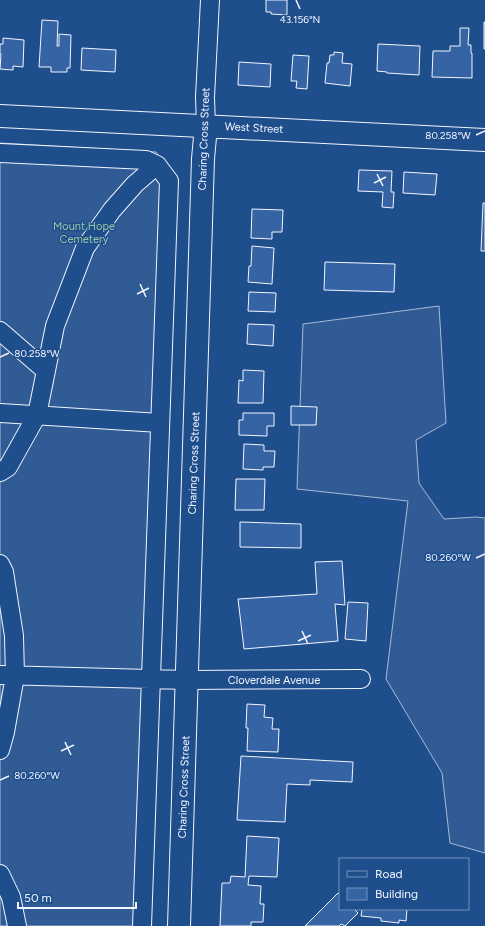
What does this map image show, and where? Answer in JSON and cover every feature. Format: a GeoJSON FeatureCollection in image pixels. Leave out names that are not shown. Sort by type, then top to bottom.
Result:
{"type":"FeatureCollection","features":[{"type":"Feature","properties":{"kind":"main road","name":"West Street"},"geometry":{"type":"LineString","coordinates":[[0,116],[485,140]]}},
{"type":"Feature","properties":{"kind":"main road","name":"Charing Cross Street"},"geometry":{"type":"LineString","coordinates":[[179,926],[202,167],[206,126]]}},
{"type":"Feature","properties":{"kind":"street","name":"Charing Cross Street"},"geometry":{"type":"LineString","coordinates":[[206,126],[205,97],[210,0]]}},
{"type":"Feature","properties":{"kind":"street"},"geometry":{"type":"LineString","coordinates":[[0,153],[146,160],[157,165],[169,181],[142,926]]}},
{"type":"Feature","properties":{"kind":"street"},"geometry":{"type":"LineString","coordinates":[[0,472],[8,467],[38,415],[55,326],[85,248],[112,210],[135,184],[157,165]]}},
{"type":"Feature","properties":{"kind":"street"},"geometry":{"type":"LineString","coordinates":[[0,331],[46,371]]}},
{"type":"Feature","properties":{"kind":"street"},"geometry":{"type":"LineString","coordinates":[[0,413],[160,423]]}},
{"type":"Feature","properties":{"kind":"street"},"geometry":{"type":"LineString","coordinates":[[0,564],[4,572],[14,636],[7,676],[5,732],[0,750]]}},
{"type":"Feature","properties":{"kind":"street","name":"Cloverdale Avenue"},"geometry":{"type":"LineString","coordinates":[[7,676],[151,680],[361,679]]}},
{"type":"Feature","properties":{"kind":"street"},"geometry":{"type":"LineString","coordinates":[[0,874],[17,926]]}},
{"type":"Feature","properties":{"kind":"shaded area","name":"Mount Hope Cemetery"},"geometry":{"type":"Polygon","coordinates":[[[0,143],[156,152],[170,170],[148,926],[0,926],[0,143]]]}},
{"type":"Feature","properties":{"kind":"shaded area"},"geometry":{"type":"Polygon","coordinates":[[[439,306],[446,423],[416,440],[419,483],[444,519],[476,517],[485,518],[485,853],[450,843],[442,773],[386,679],[408,501],[297,489],[303,324],[439,306]]]}},
{"type":"Feature","properties":{"kind":"building"},"geometry":{"type":"Polygon","coordinates":[[[266,0],[287,0],[287,15],[271,14],[271,12],[266,12],[266,0]]]}},
{"type":"Feature","properties":{"kind":"building"},"geometry":{"type":"Polygon","coordinates":[[[42,20],[58,21],[57,46],[59,46],[59,34],[71,35],[70,68],[67,68],[67,72],[51,72],[51,67],[39,67],[42,20]]]}},
{"type":"Feature","properties":{"kind":"building"},"geometry":{"type":"Polygon","coordinates":[[[485,22],[485,49],[484,49],[485,22]]]}},
{"type":"Feature","properties":{"kind":"building"},"geometry":{"type":"Polygon","coordinates":[[[460,28],[469,28],[468,45],[471,45],[472,53],[472,78],[432,77],[433,51],[450,51],[450,46],[460,46],[460,28]]]}},
{"type":"Feature","properties":{"kind":"building"},"geometry":{"type":"Polygon","coordinates":[[[3,38],[24,40],[23,67],[13,66],[13,70],[0,69],[0,44],[3,44],[3,38]]]}},
{"type":"Feature","properties":{"kind":"building"},"geometry":{"type":"Polygon","coordinates":[[[378,44],[420,46],[419,75],[377,71],[378,44]]]}},
{"type":"Feature","properties":{"kind":"building"},"geometry":{"type":"Polygon","coordinates":[[[82,48],[116,50],[115,72],[81,70],[82,48]]]}},
{"type":"Feature","properties":{"kind":"building"},"geometry":{"type":"Polygon","coordinates":[[[334,52],[343,53],[342,63],[352,64],[350,86],[325,83],[327,63],[329,63],[330,55],[334,55],[334,52]]]}},
{"type":"Feature","properties":{"kind":"building"},"geometry":{"type":"Polygon","coordinates":[[[293,55],[309,56],[307,89],[296,88],[297,81],[291,81],[293,55]]]}},
{"type":"Feature","properties":{"kind":"building"},"geometry":{"type":"Polygon","coordinates":[[[239,62],[271,64],[270,87],[238,85],[239,62]]]}},
{"type":"Feature","properties":{"kind":"building"},"geometry":{"type":"Polygon","coordinates":[[[359,170],[392,171],[391,192],[394,192],[393,208],[382,207],[383,192],[358,191],[359,170]]]}},
{"type":"Feature","properties":{"kind":"building"},"geometry":{"type":"Polygon","coordinates":[[[404,172],[437,174],[435,195],[403,193],[404,172]]]}},
{"type":"Feature","properties":{"kind":"building"},"geometry":{"type":"Polygon","coordinates":[[[483,203],[485,203],[485,251],[481,251],[483,203]]]}},
{"type":"Feature","properties":{"kind":"building"},"geometry":{"type":"Polygon","coordinates":[[[252,209],[283,210],[282,232],[272,232],[272,239],[251,238],[252,209]]]}},
{"type":"Feature","properties":{"kind":"building"},"geometry":{"type":"Polygon","coordinates":[[[252,246],[274,248],[272,284],[248,282],[249,266],[251,266],[252,246]]]}},
{"type":"Feature","properties":{"kind":"building"},"geometry":{"type":"Polygon","coordinates":[[[325,262],[395,264],[394,292],[324,290],[325,262]]]}},
{"type":"Feature","properties":{"kind":"building"},"geometry":{"type":"Polygon","coordinates":[[[249,292],[276,293],[275,312],[248,311],[249,292]]]}},
{"type":"Feature","properties":{"kind":"building"},"geometry":{"type":"Polygon","coordinates":[[[248,324],[274,325],[273,346],[247,344],[248,324]]]}},
{"type":"Feature","properties":{"kind":"building"},"geometry":{"type":"Polygon","coordinates":[[[243,370],[264,371],[263,403],[238,403],[239,380],[243,381],[243,370]]]}},
{"type":"Feature","properties":{"kind":"building"},"geometry":{"type":"Polygon","coordinates":[[[291,406],[317,407],[316,425],[291,425],[291,406]]]}},
{"type":"Feature","properties":{"kind":"building"},"geometry":{"type":"Polygon","coordinates":[[[243,413],[274,413],[274,426],[267,426],[267,436],[239,435],[239,420],[243,420],[243,413]]]}},
{"type":"Feature","properties":{"kind":"building"},"geometry":{"type":"Polygon","coordinates":[[[244,444],[264,445],[264,451],[275,451],[274,467],[263,467],[263,470],[243,469],[244,444]]]}},
{"type":"Feature","properties":{"kind":"building"},"geometry":{"type":"Polygon","coordinates":[[[236,479],[265,479],[264,510],[235,510],[236,479]]]}},
{"type":"Feature","properties":{"kind":"building"},"geometry":{"type":"Polygon","coordinates":[[[240,522],[301,524],[301,548],[240,547],[240,522]]]}},
{"type":"Feature","properties":{"kind":"building"},"geometry":{"type":"Polygon","coordinates":[[[342,561],[345,605],[335,604],[338,641],[244,649],[238,599],[317,594],[315,562],[342,561]]]}},
{"type":"Feature","properties":{"kind":"building"},"geometry":{"type":"Polygon","coordinates":[[[348,602],[368,603],[366,641],[345,639],[348,602]]]}},
{"type":"Feature","properties":{"kind":"building"},"geometry":{"type":"Polygon","coordinates":[[[247,704],[265,705],[264,717],[273,718],[272,729],[279,729],[278,752],[247,751],[247,704]]]}},
{"type":"Feature","properties":{"kind":"building"},"geometry":{"type":"Polygon","coordinates":[[[241,756],[353,762],[352,782],[310,780],[310,785],[287,784],[285,822],[237,820],[241,756]]]}},
{"type":"Feature","properties":{"kind":"building"},"geometry":{"type":"Polygon","coordinates":[[[247,836],[279,838],[277,877],[249,876],[248,885],[261,886],[260,904],[264,904],[263,922],[251,922],[251,926],[220,926],[222,883],[230,883],[231,876],[245,877],[247,836]]]}},
{"type":"Feature","properties":{"kind":"building"},"geometry":{"type":"Polygon","coordinates":[[[338,893],[339,910],[355,910],[358,913],[345,926],[341,924],[339,926],[305,926],[338,893]]]}},
{"type":"Feature","properties":{"kind":"building"},"geometry":{"type":"Polygon","coordinates":[[[362,910],[407,910],[406,921],[399,920],[399,923],[381,921],[381,918],[361,916],[362,910]]]}}]}
